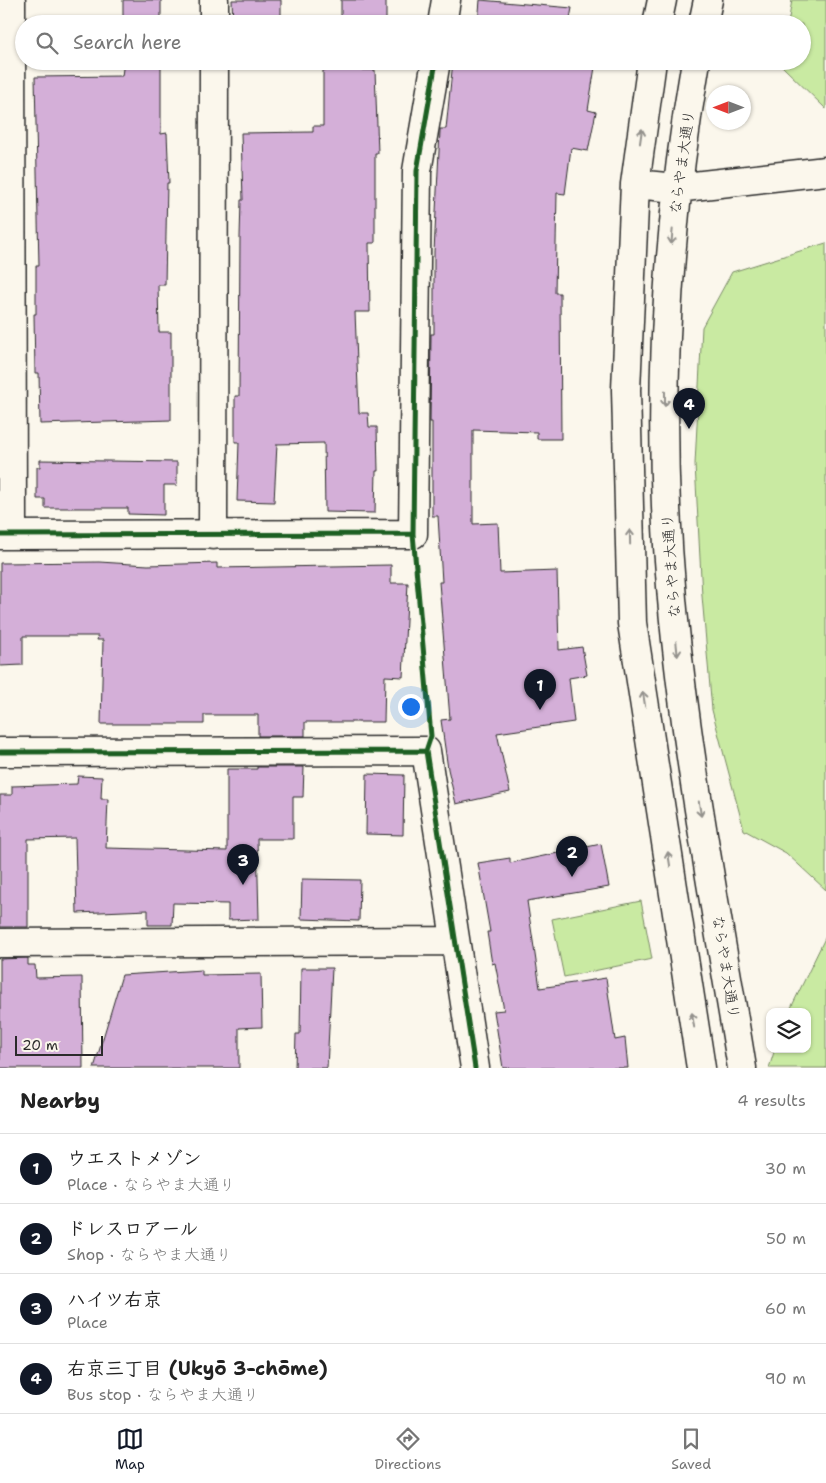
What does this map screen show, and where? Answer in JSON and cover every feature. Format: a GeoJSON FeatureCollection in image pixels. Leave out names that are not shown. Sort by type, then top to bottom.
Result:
{"type":"FeatureCollection","features":[{"type":"Feature","properties":{"kind":"street"},"geometry":{"type":"LineString","coordinates":[[11,0],[6,535],[413,534],[417,171],[434,70]]}},
{"type":"Feature","properties":{"kind":"street"},"geometry":{"type":"LineString","coordinates":[[214,0],[214,15]]}},
{"type":"Feature","properties":{"kind":"street"},"geometry":{"type":"LineString","coordinates":[[444,15],[446,0]]}},
{"type":"Feature","properties":{"kind":"street"},"geometry":{"type":"LineString","coordinates":[[659,15],[662,0]]}},
{"type":"Feature","properties":{"kind":"street"},"geometry":{"type":"LineString","coordinates":[[705,15],[708,0]]}},
{"type":"Feature","properties":{"kind":"street"},"geometry":{"type":"LineString","coordinates":[[213,535],[214,70]]}},
{"type":"Feature","properties":{"kind":"street"},"geometry":{"type":"LineString","coordinates":[[651,70],[635,184],[626,390],[632,623],[701,1068]]}},
{"type":"Feature","properties":{"kind":"street","name":"ならやま大通り"},"geometry":{"type":"LineString","coordinates":[[695,70],[676,188],[665,335],[664,450],[672,598],[681,683],[742,1068]]}},
{"type":"Feature","properties":{"kind":"street"},"geometry":{"type":"LineString","coordinates":[[635,184],[676,188],[826,171]]}},
{"type":"Feature","properties":{"kind":"street"},"geometry":{"type":"LineString","coordinates":[[0,752],[426,751],[474,1068]]}},
{"type":"Feature","properties":{"kind":"street"},"geometry":{"type":"LineString","coordinates":[[0,943],[454,941]]}},
{"type":"Feature","properties":{"kind":"green space"},"geometry":{"type":"Polygon","coordinates":[[[792,0],[826,0],[826,109],[786,70],[811,70],[811,15],[790,15],[792,0]]]}},
{"type":"Feature","properties":{"kind":"green space"},"geometry":{"type":"Polygon","coordinates":[[[826,243],[826,890],[786,853],[744,830],[712,710],[702,596],[695,464],[702,327],[732,272],[826,243]]]}},
{"type":"Feature","properties":{"kind":"green space"},"geometry":{"type":"Polygon","coordinates":[[[641,901],[652,959],[564,977],[552,919],[641,901]]]}},
{"type":"Feature","properties":{"kind":"green space"},"geometry":{"type":"Polygon","coordinates":[[[826,936],[826,1068],[769,1068],[774,1053],[811,1053],[811,1008],[791,1008],[826,936]]]}},
{"type":"Feature","properties":{"kind":"building"},"geometry":{"type":"Polygon","coordinates":[[[123,0],[161,0],[161,15],[123,15],[123,0]]]}},
{"type":"Feature","properties":{"kind":"building"},"geometry":{"type":"Polygon","coordinates":[[[232,0],[281,0],[281,15],[233,15],[232,0]]]}},
{"type":"Feature","properties":{"kind":"building"},"geometry":{"type":"Polygon","coordinates":[[[341,0],[386,0],[386,15],[341,15],[341,0]]]}},
{"type":"Feature","properties":{"kind":"building"},"geometry":{"type":"Polygon","coordinates":[[[480,0],[572,8],[571,15],[479,15],[480,0]]]}},
{"type":"Feature","properties":{"kind":"building"},"geometry":{"type":"Polygon","coordinates":[[[123,70],[161,70],[161,134],[167,133],[169,183],[167,183],[165,285],[158,285],[159,332],[171,332],[171,420],[40,424],[39,373],[35,373],[34,314],[36,314],[36,266],[39,266],[35,77],[122,76],[123,70]]]}},
{"type":"Feature","properties":{"kind":"building"},"geometry":{"type":"Polygon","coordinates":[[[323,70],[375,70],[378,153],[375,153],[375,243],[369,243],[370,312],[355,312],[359,413],[368,413],[369,427],[377,427],[378,471],[376,471],[375,513],[325,512],[324,443],[277,444],[274,502],[237,501],[239,442],[235,442],[235,396],[239,396],[240,237],[241,200],[243,200],[241,133],[313,132],[313,126],[323,126],[323,70]]]}},
{"type":"Feature","properties":{"kind":"building"},"geometry":{"type":"Polygon","coordinates":[[[452,70],[595,70],[588,110],[596,112],[588,151],[571,148],[565,194],[557,193],[555,293],[560,293],[561,439],[537,439],[537,432],[473,430],[473,524],[498,523],[500,573],[557,571],[559,650],[582,647],[587,675],[569,678],[574,722],[497,733],[510,792],[456,804],[448,769],[441,720],[450,719],[439,582],[442,582],[438,516],[432,516],[432,422],[430,422],[431,334],[434,334],[434,252],[440,129],[446,129],[452,70]]]}},
{"type":"Feature","properties":{"kind":"building"},"geometry":{"type":"Polygon","coordinates":[[[40,460],[177,462],[177,485],[164,485],[164,515],[128,514],[128,508],[45,508],[45,499],[37,499],[37,467],[40,467],[40,460]]]}},
{"type":"Feature","properties":{"kind":"building"},"geometry":{"type":"Polygon","coordinates":[[[99,562],[148,565],[217,563],[217,568],[391,565],[391,583],[408,583],[403,677],[385,676],[384,722],[305,722],[305,736],[258,736],[258,715],[204,715],[204,724],[101,724],[103,640],[97,640],[98,636],[23,636],[23,665],[0,666],[0,563],[99,562]]]}},
{"type":"Feature","properties":{"kind":"building"},"geometry":{"type":"Polygon","coordinates":[[[257,767],[304,767],[303,797],[293,797],[293,839],[257,839],[259,919],[228,920],[228,904],[173,903],[172,925],[148,925],[148,910],[77,913],[75,838],[28,839],[28,927],[0,927],[0,795],[12,795],[12,786],[77,784],[78,776],[102,777],[101,799],[108,799],[106,848],[227,851],[227,769],[257,769],[257,767]]]}},
{"type":"Feature","properties":{"kind":"building"},"geometry":{"type":"Polygon","coordinates":[[[367,774],[404,775],[403,835],[366,834],[367,774]]]}},
{"type":"Feature","properties":{"kind":"building"},"geometry":{"type":"Polygon","coordinates":[[[601,844],[609,887],[527,901],[540,988],[606,978],[615,1040],[625,1038],[628,1068],[503,1068],[494,1011],[504,1010],[495,963],[492,964],[487,932],[490,932],[478,863],[510,858],[510,863],[601,844]]]}},
{"type":"Feature","properties":{"kind":"building"},"geometry":{"type":"Polygon","coordinates":[[[302,879],[360,880],[359,921],[301,919],[302,879]]]}},
{"type":"Feature","properties":{"kind":"building"},"geometry":{"type":"Polygon","coordinates":[[[28,958],[28,965],[35,965],[36,978],[82,977],[83,1068],[0,1068],[0,959],[28,958]]]}},
{"type":"Feature","properties":{"kind":"building"},"geometry":{"type":"Polygon","coordinates":[[[301,968],[332,968],[327,1068],[295,1068],[296,1034],[300,1034],[301,968]]]}},
{"type":"Feature","properties":{"kind":"building"},"geometry":{"type":"Polygon","coordinates":[[[202,970],[202,975],[261,974],[262,1027],[239,1028],[239,1068],[94,1068],[122,975],[202,970]]]}},
{"type":"Feature","properties":{"kind":"cycle path"},"geometry":{"type":"LineString","coordinates":[[434,70],[417,171],[413,534],[431,736],[426,751],[475,1068]]}},
{"type":"Feature","properties":{"kind":"cycle path"},"geometry":{"type":"LineString","coordinates":[[0,535],[413,534]]}},
{"type":"Feature","properties":{"kind":"cycle path"},"geometry":{"type":"LineString","coordinates":[[0,752],[426,751]]}},
{"type":"Feature","properties":{"kind":"place","name":"右京三丁目 (Ukyō 3-chōme)"},"geometry":{"type":"Point","coordinates":[689,429]}},
{"type":"Feature","properties":{"kind":"place","name":"ウエストメゾン"},"geometry":{"type":"Point","coordinates":[540,710]}},
{"type":"Feature","properties":{"kind":"place","name":"ドレスロアール"},"geometry":{"type":"Point","coordinates":[572,877]}},
{"type":"Feature","properties":{"kind":"place","name":"ハイツ右京"},"geometry":{"type":"Point","coordinates":[243,885]}}]}
